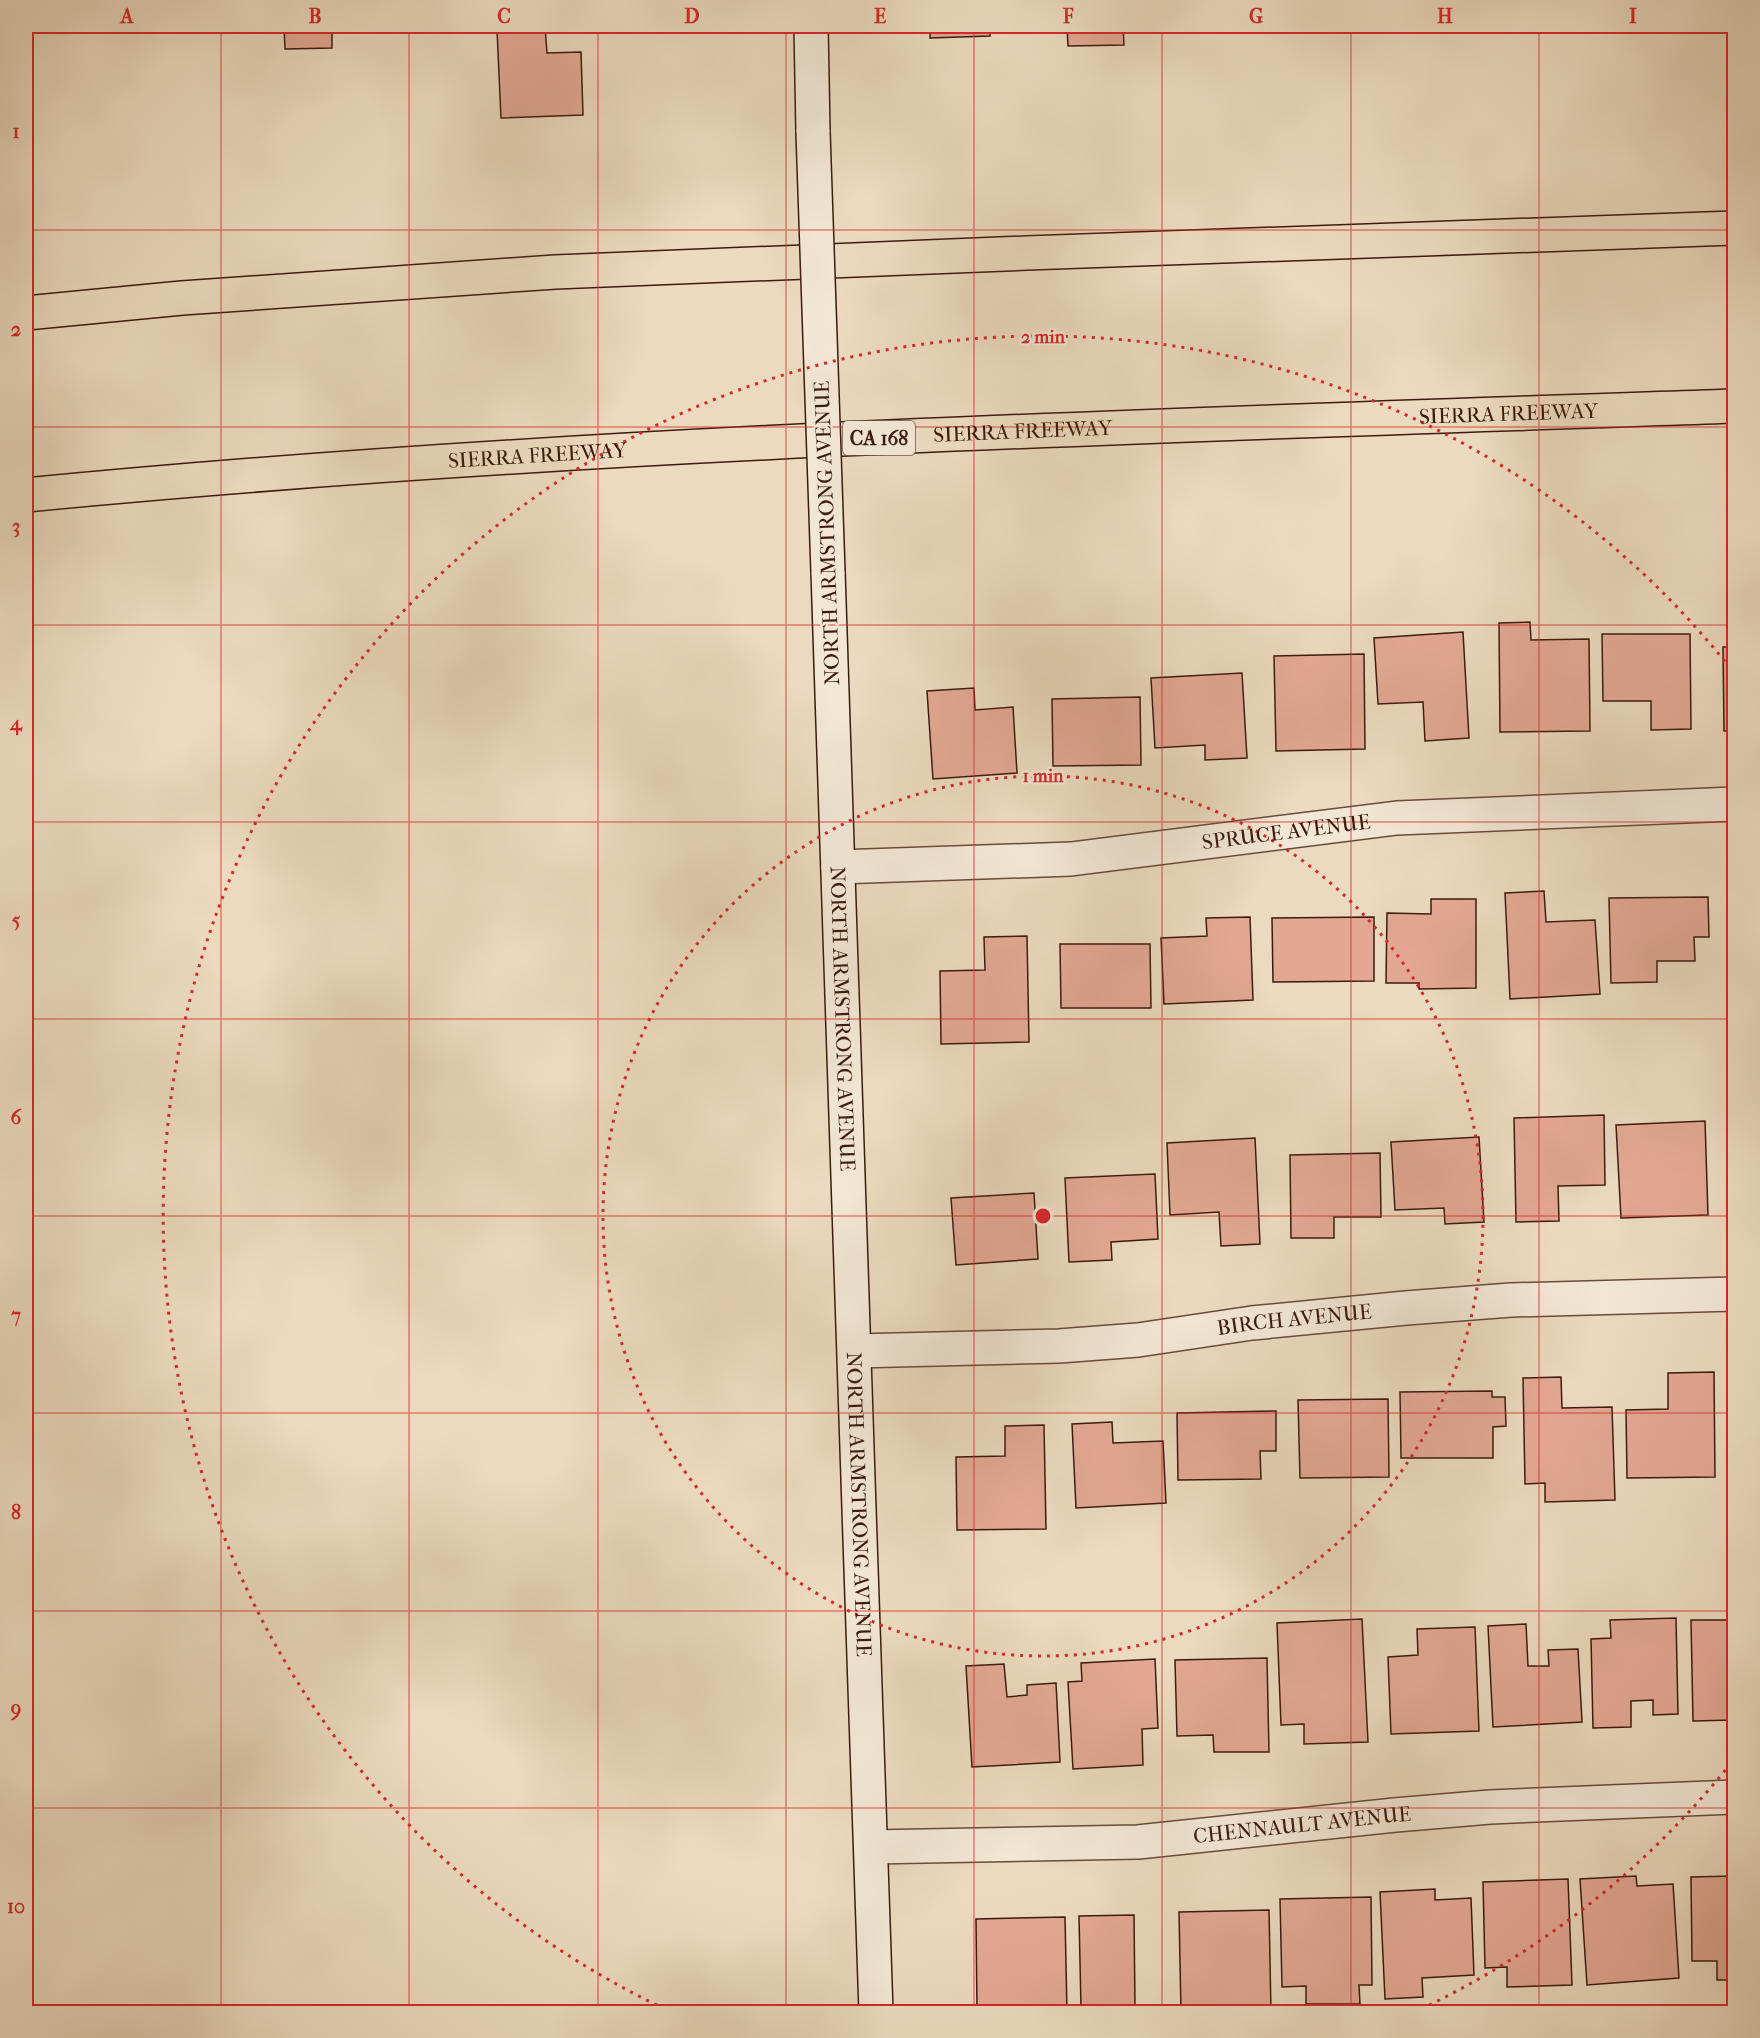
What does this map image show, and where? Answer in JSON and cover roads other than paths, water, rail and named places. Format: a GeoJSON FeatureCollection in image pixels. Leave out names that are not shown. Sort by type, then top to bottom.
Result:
{"type":"FeatureCollection","features":[{"type":"Feature","properties":{"kind":"highway"},"geometry":{"type":"LineString","coordinates":[[26,313],[182,298],[555,272],[1039,252],[1734,228]]}},
{"type":"Feature","properties":{"kind":"highway","name":"SIERRA FREEWAY"},"geometry":{"type":"LineString","coordinates":[[26,495],[214,477],[558,454],[1029,431],[1734,406]]}},
{"type":"Feature","properties":{"kind":"street","name":"NORTH ARMSTRONG AVENUE"},"geometry":{"type":"LineString","coordinates":[[811,26],[841,1026],[855,1351],[876,2013]]}},
{"type":"Feature","properties":{"kind":"street","name":"SPRUCE AVENUE"},"geometry":{"type":"LineString","coordinates":[[838,867],[1071,858],[1397,818],[1734,804]]}},
{"type":"Feature","properties":{"kind":"street","name":"BIRCH AVENUE"},"geometry":{"type":"LineString","coordinates":[[855,1351],[1059,1346],[1138,1340],[1252,1323],[1511,1300],[1734,1294]]}},
{"type":"Feature","properties":{"kind":"street","name":"CHENNAULT AVENUE"},"geometry":{"type":"LineString","coordinates":[[871,1847],[1138,1842],[1395,1815],[1490,1808],[1734,1797]]}}]}
